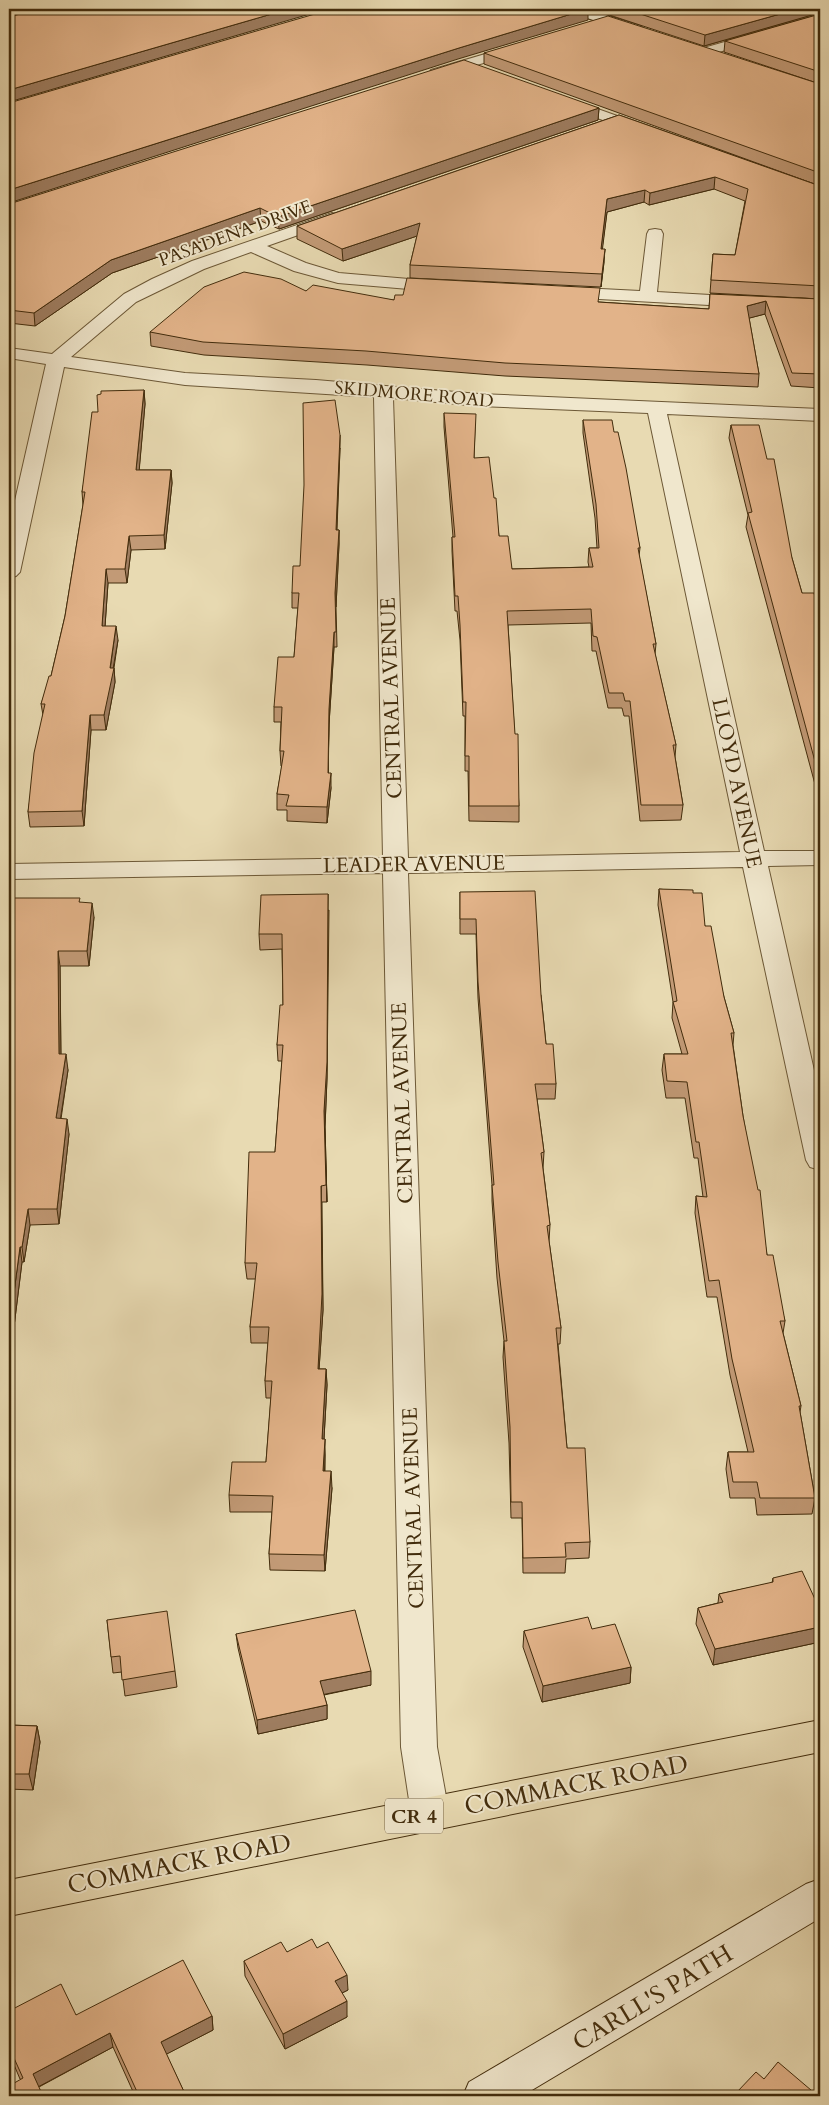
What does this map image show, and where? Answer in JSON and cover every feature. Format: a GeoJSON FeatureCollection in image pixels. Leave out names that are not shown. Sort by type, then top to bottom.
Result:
{"type":"FeatureCollection","features":[{"type":"Feature","properties":{"kind":"main road","name":"COMMACK ROAD"},"geometry":{"type":"LineString","coordinates":[[9,1898],[820,1736]]}},
{"type":"Feature","properties":{"kind":"street"},"geometry":{"type":"LineString","coordinates":[[573,9],[652,35]]}},
{"type":"Feature","properties":{"kind":"street"},"geometry":{"type":"LineString","coordinates":[[705,52],[820,19]]}},
{"type":"Feature","properties":{"kind":"street"},"geometry":{"type":"LineString","coordinates":[[582,28],[609,20]]}},
{"type":"Feature","properties":{"kind":"street"},"geometry":{"type":"LineString","coordinates":[[426,76],[537,42]]}},
{"type":"Feature","properties":{"kind":"street"},"geometry":{"type":"LineString","coordinates":[[688,46],[732,61]]}},
{"type":"Feature","properties":{"kind":"street"},"geometry":{"type":"LineString","coordinates":[[464,64],[489,73]]}},
{"type":"Feature","properties":{"kind":"street"},"geometry":{"type":"LineString","coordinates":[[553,97],[664,137]]}},
{"type":"Feature","properties":{"kind":"street"},"geometry":{"type":"LineString","coordinates":[[591,130],[618,120]]}},
{"type":"Feature","properties":{"kind":"street","name":"PASADENA DRIVE"},"geometry":{"type":"LineString","coordinates":[[56,360],[130,298],[158,283],[198,265],[344,214]]}},
{"type":"Feature","properties":{"kind":"street"},"geometry":{"type":"LineString","coordinates":[[648,296],[655,234]]}},
{"type":"Feature","properties":{"kind":"street"},"geometry":{"type":"LineString","coordinates":[[252,246],[300,267],[338,278],[379,283],[465,288]]}},
{"type":"Feature","properties":{"kind":"street"},"geometry":{"type":"LineString","coordinates":[[542,291],[820,306]]}},
{"type":"Feature","properties":{"kind":"street","name":"SKIDMORE ROAD"},"geometry":{"type":"LineString","coordinates":[[9,353],[185,379],[479,400],[820,415]]}},
{"type":"Feature","properties":{"kind":"street"},"geometry":{"type":"LineString","coordinates":[[9,572],[56,360]]}},
{"type":"Feature","properties":{"kind":"street","name":"CENTRAL AVENUE"},"geometry":{"type":"LineString","coordinates":[[382,392],[419,1747],[430,1813]]}},
{"type":"Feature","properties":{"kind":"street","name":"LLOYD AVENUE"},"geometry":{"type":"LineString","coordinates":[[656,407],[820,1160]]}},
{"type":"Feature","properties":{"kind":"street","name":"LEADER AVENUE"},"geometry":{"type":"LineString","coordinates":[[9,872],[820,858]]}},
{"type":"Feature","properties":{"kind":"street","name":"CARLL'S PATH"},"geometry":{"type":"LineString","coordinates":[[492,2094],[820,1897]]}},
{"type":"Feature","properties":{"kind":"building"},"geometry":{"type":"Polygon","coordinates":[[[38,9],[289,9],[9,90],[9,17],[38,9]]]}},
{"type":"Feature","properties":{"kind":"building"},"geometry":{"type":"Polygon","coordinates":[[[332,9],[588,9],[9,190],[9,103],[332,9]]]}},
{"type":"Feature","properties":{"kind":"building"},"geometry":{"type":"Polygon","coordinates":[[[625,9],[798,9],[705,35],[625,9]]]}},
{"type":"Feature","properties":{"kind":"building"},"geometry":{"type":"Polygon","coordinates":[[[820,14],[820,72],[725,41],[820,14]]]}},
{"type":"Feature","properties":{"kind":"building"},"geometry":{"type":"Polygon","coordinates":[[[608,16],[820,84],[820,173],[484,53],[608,16]]]}},
{"type":"Feature","properties":{"kind":"building"},"geometry":{"type":"Polygon","coordinates":[[[464,60],[599,108],[278,217],[260,208],[111,260],[34,313],[9,310],[9,204],[464,60]]]}},
{"type":"Feature","properties":{"kind":"building"},"geometry":{"type":"Polygon","coordinates":[[[619,115],[820,186],[820,286],[711,280],[713,254],[735,255],[748,189],[715,177],[650,193],[645,190],[607,199],[601,249],[605,249],[602,274],[410,265],[420,223],[342,249],[297,226],[619,115]]]}},
{"type":"Feature","properties":{"kind":"building"},"geometry":{"type":"Polygon","coordinates":[[[244,272],[281,279],[306,291],[313,285],[394,300],[395,295],[403,295],[407,278],[600,288],[598,302],[709,309],[710,294],[820,299],[820,374],[792,373],[766,301],[747,306],[759,374],[505,363],[366,351],[203,342],[150,332],[204,287],[244,272]]]}},
{"type":"Feature","properties":{"kind":"building"},"geometry":{"type":"Polygon","coordinates":[[[144,390],[136,470],[171,470],[164,535],[129,536],[125,569],[106,569],[102,626],[116,626],[110,668],[114,668],[104,715],[90,715],[82,811],[28,812],[34,753],[45,704],[41,704],[49,676],[51,676],[65,616],[85,492],[82,492],[92,412],[98,412],[97,395],[101,394],[101,391],[144,390]]]}},
{"type":"Feature","properties":{"kind":"building"},"geometry":{"type":"Polygon","coordinates":[[[335,400],[340,435],[336,530],[339,530],[335,593],[336,632],[334,632],[329,709],[328,773],[331,773],[327,807],[286,806],[289,795],[277,794],[284,751],[280,751],[282,707],[274,707],[278,657],[294,657],[299,593],[292,593],[293,566],[300,566],[304,485],[303,403],[335,400]]]}},
{"type":"Feature","properties":{"kind":"building"},"geometry":{"type":"Polygon","coordinates":[[[444,413],[476,414],[474,458],[489,457],[494,498],[496,498],[499,536],[508,536],[512,569],[593,567],[589,548],[599,548],[596,504],[583,420],[612,420],[614,432],[618,432],[626,468],[640,548],[638,548],[656,644],[653,644],[676,745],[673,745],[683,805],[641,805],[630,701],[625,701],[623,693],[609,693],[597,637],[593,636],[591,609],[507,611],[515,734],[518,734],[519,806],[469,806],[469,756],[465,756],[466,702],[463,702],[460,625],[458,596],[455,596],[452,537],[455,537],[444,413]]]}},
{"type":"Feature","properties":{"kind":"building"},"geometry":{"type":"Polygon","coordinates":[[[731,425],[759,425],[767,459],[774,459],[792,558],[802,593],[814,593],[820,618],[820,780],[748,513],[752,512],[731,425]]]}},
{"type":"Feature","properties":{"kind":"building"},"geometry":{"type":"Polygon","coordinates":[[[659,889],[693,890],[693,893],[702,893],[705,926],[711,926],[724,997],[734,1033],[731,1033],[743,1116],[758,1190],[760,1190],[767,1255],[773,1255],[785,1321],[780,1321],[801,1406],[799,1406],[815,1498],[760,1498],[757,1482],[733,1482],[728,1452],[754,1452],[732,1359],[719,1280],[709,1281],[696,1196],[707,1197],[699,1142],[696,1142],[687,1082],[667,1081],[664,1054],[688,1054],[673,1002],[677,1001],[659,889]]]}},
{"type":"Feature","properties":{"kind":"building"},"geometry":{"type":"Polygon","coordinates":[[[535,891],[546,1044],[553,1044],[556,1084],[535,1084],[544,1152],[541,1153],[550,1225],[547,1226],[561,1328],[556,1328],[567,1448],[585,1448],[590,1542],[565,1543],[566,1557],[523,1558],[522,1502],[511,1502],[510,1427],[504,1341],[507,1341],[492,1185],[494,1185],[478,982],[476,919],[460,919],[460,892],[535,891]]]}},
{"type":"Feature","properties":{"kind":"building"},"geometry":{"type":"Polygon","coordinates":[[[328,894],[327,1062],[324,1111],[326,1185],[321,1186],[322,1294],[318,1369],[326,1369],[322,1439],[325,1439],[323,1471],[331,1471],[324,1555],[269,1554],[273,1496],[229,1495],[232,1462],[266,1462],[272,1381],[265,1381],[269,1327],[250,1327],[257,1263],[245,1263],[249,1152],[275,1152],[283,1045],[277,1045],[280,1005],[283,1005],[282,934],[259,934],[261,895],[328,894]]]}},
{"type":"Feature","properties":{"kind":"building"},"geometry":{"type":"Polygon","coordinates":[[[10,898],[80,898],[79,902],[92,903],[87,951],[58,951],[59,1054],[66,1054],[56,1118],[67,1119],[57,1209],[28,1209],[22,1247],[20,1247],[9,1331],[9,905],[10,898]]]}},
{"type":"Feature","properties":{"kind":"building"},"geometry":{"type":"Polygon","coordinates":[[[802,1571],[820,1610],[820,1627],[715,1649],[698,1608],[723,1602],[719,1594],[773,1582],[773,1578],[802,1571]]]}},
{"type":"Feature","properties":{"kind":"building"},"geometry":{"type":"Polygon","coordinates":[[[355,1610],[371,1671],[320,1681],[327,1705],[257,1720],[236,1634],[355,1610]]]}},
{"type":"Feature","properties":{"kind":"building"},"geometry":{"type":"Polygon","coordinates":[[[167,1611],[175,1671],[122,1680],[120,1656],[111,1657],[107,1620],[167,1611]]]}},
{"type":"Feature","properties":{"kind":"building"},"geometry":{"type":"Polygon","coordinates":[[[588,1617],[592,1629],[615,1624],[631,1667],[543,1686],[524,1631],[588,1617]]]}},
{"type":"Feature","properties":{"kind":"building"},"geometry":{"type":"Polygon","coordinates":[[[9,1725],[37,1726],[29,1774],[9,1774],[9,1725]]]}},
{"type":"Feature","properties":{"kind":"building"},"geometry":{"type":"Polygon","coordinates":[[[312,1939],[317,1948],[328,1942],[347,1975],[335,1981],[347,2001],[283,2034],[244,1961],[281,1942],[287,1952],[312,1939]]]}},
{"type":"Feature","properties":{"kind":"building"},"geometry":{"type":"Polygon","coordinates":[[[183,1960],[212,2016],[161,2042],[186,2096],[139,2096],[110,2033],[33,2074],[43,2096],[9,2096],[9,2086],[23,2078],[9,2047],[9,2011],[61,1984],[76,2015],[183,1960]]]}},
{"type":"Feature","properties":{"kind":"building"},"geometry":{"type":"Polygon","coordinates":[[[778,2062],[818,2096],[742,2096],[737,2092],[756,2072],[764,2079],[778,2062]]]}}]}
